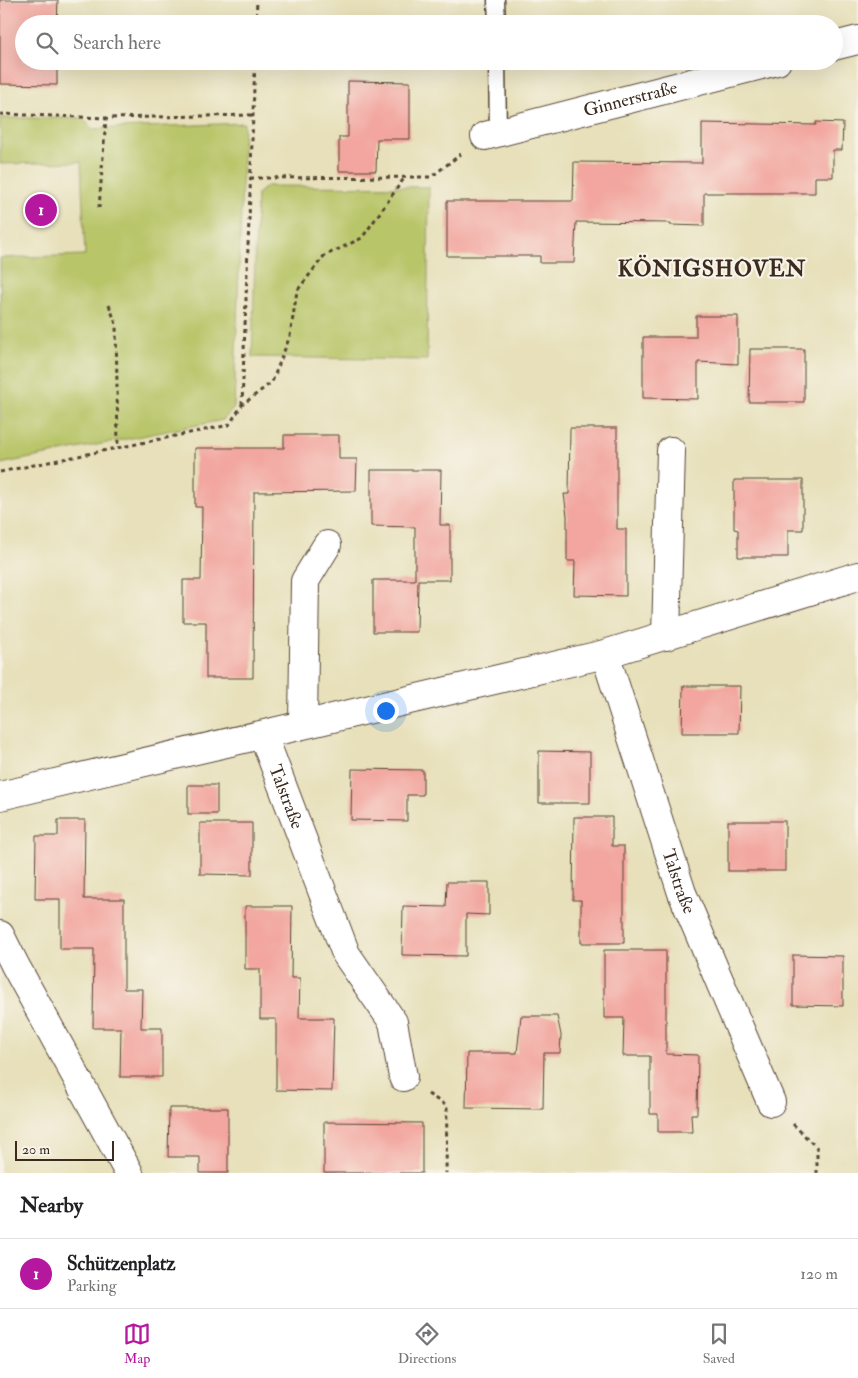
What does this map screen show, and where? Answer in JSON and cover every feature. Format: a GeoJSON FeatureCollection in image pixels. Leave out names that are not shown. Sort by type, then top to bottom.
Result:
{"type":"FeatureCollection","features":[{"type":"Feature","properties":{"kind":"street"},"geometry":{"type":"LineString","coordinates":[[843,44],[858,40]]}},
{"type":"Feature","properties":{"kind":"street","name":"Ginnerstraße"},"geometry":{"type":"LineString","coordinates":[[492,134],[742,70]]}},
{"type":"Feature","properties":{"kind":"street"},"geometry":{"type":"LineString","coordinates":[[666,636],[671,451]]}},
{"type":"Feature","properties":{"kind":"street"},"geometry":{"type":"LineString","coordinates":[[303,724],[305,581],[327,545]]}},
{"type":"Feature","properties":{"kind":"street"},"geometry":{"type":"LineString","coordinates":[[0,796],[604,654],[858,576]]}},
{"type":"Feature","properties":{"kind":"street","name":"Talstraße"},"geometry":{"type":"LineString","coordinates":[[604,654],[682,893],[771,1102]]}},
{"type":"Feature","properties":{"kind":"street","name":"Talstraße"},"geometry":{"type":"LineString","coordinates":[[263,735],[346,954],[393,1022],[403,1077]]}},
{"type":"Feature","properties":{"kind":"street"},"geometry":{"type":"LineString","coordinates":[[0,935],[8,969],[129,1173]]}},
{"type":"Feature","properties":{"kind":"lane"},"geometry":{"type":"LineString","coordinates":[[496,0],[497,15]]}},
{"type":"Feature","properties":{"kind":"lane"},"geometry":{"type":"LineString","coordinates":[[492,134],[496,70]]}},
{"type":"Feature","properties":{"kind":"path"},"geometry":{"type":"LineString","coordinates":[[256,15],[257,0]]}},
{"type":"Feature","properties":{"kind":"path"},"geometry":{"type":"LineString","coordinates":[[242,406],[254,70]]}},
{"type":"Feature","properties":{"kind":"path"},"geometry":{"type":"LineString","coordinates":[[0,114],[106,118],[252,115]]}},
{"type":"Feature","properties":{"kind":"path"},"geometry":{"type":"LineString","coordinates":[[99,208],[106,118]]}},
{"type":"Feature","properties":{"kind":"path"},"geometry":{"type":"LineString","coordinates":[[250,178],[431,177],[492,134]]}},
{"type":"Feature","properties":{"kind":"path"},"geometry":{"type":"LineString","coordinates":[[0,472],[230,425],[242,406],[272,382],[290,336],[297,291],[324,256],[362,238],[405,177]]}},
{"type":"Feature","properties":{"kind":"path"},"geometry":{"type":"LineString","coordinates":[[109,305],[116,324],[118,448]]}},
{"type":"Feature","properties":{"kind":"path"},"geometry":{"type":"LineString","coordinates":[[403,1077],[447,1106],[446,1173]]}},
{"type":"Feature","properties":{"kind":"path"},"geometry":{"type":"LineString","coordinates":[[771,1102],[817,1148],[817,1173]]}},
{"type":"Feature","properties":{"kind":"green space"},"geometry":{"type":"Polygon","coordinates":[[[0,118],[82,118],[93,129],[244,123],[234,408],[223,420],[0,464],[0,258],[85,255],[81,162],[0,164],[0,118]]]}},
{"type":"Feature","properties":{"kind":"green space"},"geometry":{"type":"Polygon","coordinates":[[[267,186],[429,187],[427,360],[252,357],[257,194],[267,186]]]}},
{"type":"Feature","properties":{"kind":"building"},"geometry":{"type":"Polygon","coordinates":[[[0,0],[58,0],[57,15],[15,15],[15,70],[57,70],[57,85],[0,84],[0,0]]]}},
{"type":"Feature","properties":{"kind":"building"},"geometry":{"type":"Polygon","coordinates":[[[348,81],[410,82],[410,139],[377,139],[376,171],[339,171],[339,137],[348,137],[348,81]]]}},
{"type":"Feature","properties":{"kind":"building"},"geometry":{"type":"Polygon","coordinates":[[[816,122],[843,123],[842,150],[833,150],[833,177],[815,177],[815,193],[704,193],[704,226],[670,225],[671,223],[576,222],[574,263],[540,263],[540,256],[447,256],[447,201],[573,201],[574,162],[702,163],[702,123],[816,125],[816,122]]]}},
{"type":"Feature","properties":{"kind":"building"},"geometry":{"type":"Polygon","coordinates":[[[696,316],[738,316],[738,364],[698,362],[698,399],[643,398],[643,337],[696,337],[696,316]]]}},
{"type":"Feature","properties":{"kind":"building"},"geometry":{"type":"Polygon","coordinates":[[[750,349],[804,349],[804,402],[749,402],[750,349]]]}},
{"type":"Feature","properties":{"kind":"building"},"geometry":{"type":"Polygon","coordinates":[[[570,428],[617,428],[617,529],[626,529],[626,596],[574,595],[575,561],[567,561],[567,516],[564,494],[569,494],[570,428]]]}},
{"type":"Feature","properties":{"kind":"building"},"geometry":{"type":"Polygon","coordinates":[[[284,435],[339,435],[339,459],[357,459],[356,491],[254,492],[253,678],[206,678],[206,622],[183,622],[183,580],[201,580],[202,507],[195,507],[195,448],[284,448],[284,435]]]}},
{"type":"Feature","properties":{"kind":"building"},"geometry":{"type":"Polygon","coordinates":[[[371,470],[441,470],[440,525],[450,525],[450,580],[418,580],[417,632],[373,632],[373,580],[415,580],[415,527],[371,526],[371,470]]]}},
{"type":"Feature","properties":{"kind":"building"},"geometry":{"type":"Polygon","coordinates":[[[734,480],[803,480],[803,530],[788,530],[788,557],[738,557],[738,530],[734,529],[734,480]]]}},
{"type":"Feature","properties":{"kind":"building"},"geometry":{"type":"Polygon","coordinates":[[[683,686],[740,686],[739,733],[682,733],[683,686]]]}},
{"type":"Feature","properties":{"kind":"building"},"geometry":{"type":"Polygon","coordinates":[[[539,751],[590,752],[590,803],[539,803],[539,751]]]}},
{"type":"Feature","properties":{"kind":"building"},"geometry":{"type":"Polygon","coordinates":[[[352,769],[423,770],[423,795],[407,795],[407,821],[351,820],[352,769]]]}},
{"type":"Feature","properties":{"kind":"building"},"geometry":{"type":"Polygon","coordinates":[[[188,785],[217,785],[217,814],[188,814],[188,785]]]}},
{"type":"Feature","properties":{"kind":"building"},"geometry":{"type":"Polygon","coordinates":[[[574,817],[612,817],[612,846],[624,846],[624,943],[581,943],[581,900],[573,900],[574,817]]]}},
{"type":"Feature","properties":{"kind":"building"},"geometry":{"type":"Polygon","coordinates":[[[58,820],[85,820],[84,899],[124,899],[124,989],[142,989],[141,1028],[162,1028],[162,1077],[120,1077],[121,1028],[93,1028],[94,949],[60,949],[60,899],[35,899],[36,836],[58,836],[58,820]]]}},
{"type":"Feature","properties":{"kind":"building"},"geometry":{"type":"Polygon","coordinates":[[[728,821],[785,821],[785,871],[728,871],[728,821]]]}},
{"type":"Feature","properties":{"kind":"building"},"geometry":{"type":"Polygon","coordinates":[[[200,823],[252,823],[252,875],[200,874],[200,823]]]}},
{"type":"Feature","properties":{"kind":"building"},"geometry":{"type":"Polygon","coordinates":[[[447,882],[489,882],[489,915],[466,914],[466,956],[402,955],[403,906],[446,907],[447,882]]]}},
{"type":"Feature","properties":{"kind":"building"},"geometry":{"type":"Polygon","coordinates":[[[245,906],[292,906],[291,978],[300,978],[299,1018],[334,1018],[332,1091],[276,1090],[276,1019],[260,1019],[260,969],[245,969],[245,906]]]}},
{"type":"Feature","properties":{"kind":"building"},"geometry":{"type":"Polygon","coordinates":[[[604,950],[666,950],[666,1054],[698,1055],[697,1114],[691,1114],[692,1132],[658,1132],[658,1114],[650,1114],[650,1056],[623,1056],[624,1018],[604,1018],[604,950]]]}},
{"type":"Feature","properties":{"kind":"building"},"geometry":{"type":"Polygon","coordinates":[[[793,955],[843,956],[843,1006],[793,1005],[793,955]]]}},
{"type":"Feature","properties":{"kind":"building"},"geometry":{"type":"Polygon","coordinates":[[[521,1016],[557,1016],[561,1035],[560,1053],[544,1053],[543,1109],[466,1108],[467,1053],[517,1053],[521,1016]]]}},
{"type":"Feature","properties":{"kind":"building"},"geometry":{"type":"Polygon","coordinates":[[[169,1108],[228,1108],[228,1173],[200,1173],[200,1157],[168,1157],[169,1108]]]}},
{"type":"Feature","properties":{"kind":"building"},"geometry":{"type":"Polygon","coordinates":[[[324,1122],[422,1123],[422,1173],[324,1173],[324,1122]]]}},
{"type":"Feature","properties":{"kind":"place","name":"Schützenplatz"},"geometry":{"type":"Point","coordinates":[41,210]}},
{"type":"Feature","properties":{"kind":"district","name":"KÖNIGSHOVEN"},"geometry":{"type":"Point","coordinates":[712,269]}}]}
